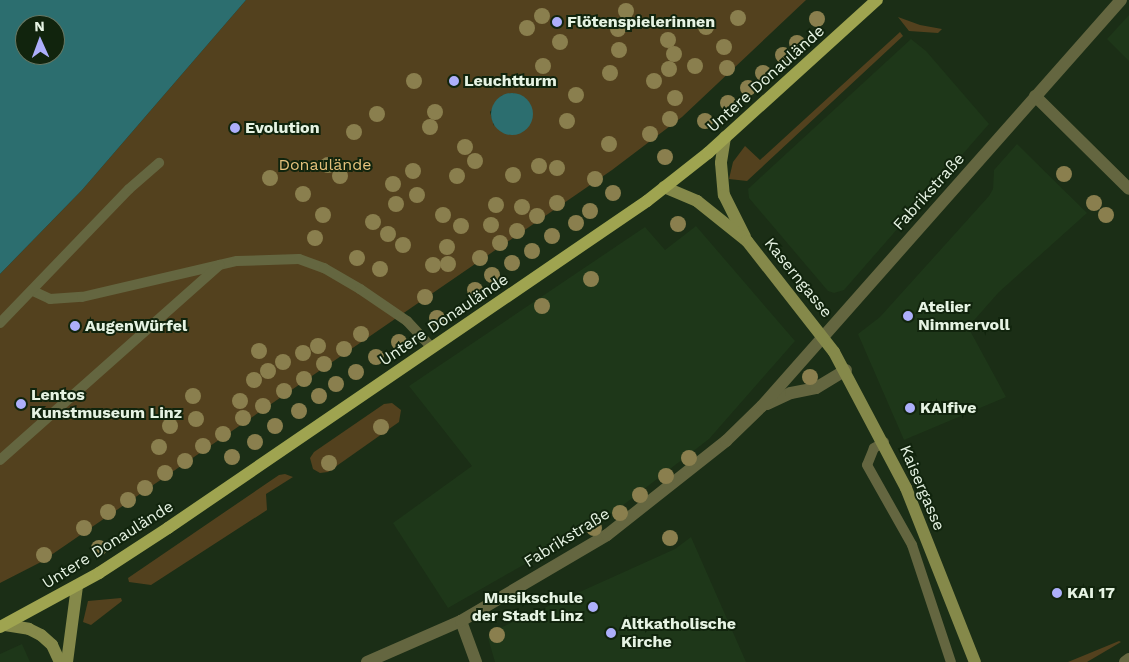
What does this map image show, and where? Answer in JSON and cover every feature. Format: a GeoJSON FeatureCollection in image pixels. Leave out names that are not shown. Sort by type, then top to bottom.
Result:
{"type":"FeatureCollection","features":[{"type":"Feature","properties":{"kind":"main road","name":"Untere Donaulände"},"geometry":{"type":"LineString","coordinates":[[2,626],[77,586],[212,499],[664,187],[725,137],[877,0]]}},
{"type":"Feature","properties":{"kind":"main road","name":"Kaserngasse"},"geometry":{"type":"LineString","coordinates":[[725,137],[722,163],[724,195],[747,241]]}},
{"type":"Feature","properties":{"kind":"main road","name":"Kaserngasse"},"geometry":{"type":"LineString","coordinates":[[664,187],[697,201],[747,241],[823,335]]}},
{"type":"Feature","properties":{"kind":"main road","name":"Kaisergasse"},"geometry":{"type":"LineString","coordinates":[[823,335],[846,370],[884,442],[975,662]]}},
{"type":"Feature","properties":{"kind":"main road"},"geometry":{"type":"LineString","coordinates":[[67,662],[77,586]]}},
{"type":"Feature","properties":{"kind":"main road"},"geometry":{"type":"LineString","coordinates":[[2,626],[29,629],[41,635],[52,644],[60,662]]}},
{"type":"Feature","properties":{"kind":"street","name":"Fabrikstraße"},"geometry":{"type":"LineString","coordinates":[[367,662],[461,621],[607,535],[726,441],[762,406],[1121,0]]}},
{"type":"Feature","properties":{"kind":"street"},"geometry":{"type":"LineString","coordinates":[[1036,96],[1129,189]]}},
{"type":"Feature","properties":{"kind":"street","name":"Fabrikstraße"},"geometry":{"type":"LineString","coordinates":[[762,406],[791,392],[830,382],[846,370]]}},
{"type":"Feature","properties":{"kind":"street"},"geometry":{"type":"LineString","coordinates":[[461,621],[476,662]]}},
{"type":"Feature","properties":{"kind":"street"},"geometry":{"type":"LineString","coordinates":[[1125,662],[1129,659]]}},
{"type":"Feature","properties":{"kind":"lane"},"geometry":{"type":"LineString","coordinates":[[0,323],[33,291],[129,189],[159,163]]}},
{"type":"Feature","properties":{"kind":"lane"},"geometry":{"type":"LineString","coordinates":[[33,291],[50,299],[82,297],[221,265],[263,258],[299,259],[335,274],[407,321],[431,347]]}},
{"type":"Feature","properties":{"kind":"lane"},"geometry":{"type":"LineString","coordinates":[[0,460],[221,265]]}},
{"type":"Feature","properties":{"kind":"lane"},"geometry":{"type":"LineString","coordinates":[[884,442],[874,448],[868,465],[912,545],[951,662]]}},
{"type":"Feature","properties":{"kind":"shaded area"},"geometry":{"type":"Polygon","coordinates":[[[1129,15],[1129,61],[1107,39],[1129,15]]]}},
{"type":"Feature","properties":{"kind":"shaded area"},"geometry":{"type":"Polygon","coordinates":[[[911,39],[926,51],[989,124],[844,290],[834,293],[828,291],[749,198],[748,189],[911,39]]]}},
{"type":"Feature","properties":{"kind":"shaded area"},"geometry":{"type":"Polygon","coordinates":[[[1017,144],[1087,213],[999,292],[968,327],[1006,397],[904,440],[858,334],[880,317],[989,196],[993,189],[994,170],[1017,144]]]}},
{"type":"Feature","properties":{"kind":"shaded area"},"geometry":{"type":"Polygon","coordinates":[[[696,226],[795,341],[709,439],[609,516],[448,608],[393,523],[472,466],[409,386],[645,227],[665,250],[696,226]]]}},
{"type":"Feature","properties":{"kind":"shaded area","name":"Musikschule der Stadt Linz"},"geometry":{"type":"Polygon","coordinates":[[[691,537],[746,662],[495,662],[488,638],[491,632],[675,549],[691,537]]]}},
{"type":"Feature","properties":{"kind":"shaded area"},"geometry":{"type":"Polygon","coordinates":[[[22,644],[30,662],[0,662],[0,654],[22,644]]]}},
{"type":"Feature","properties":{"kind":"green space","name":"Donaulände"},"geometry":{"type":"Polygon","coordinates":[[[246,0],[806,0],[682,117],[612,170],[41,562],[0,583],[0,274],[82,190],[246,0]],[[514,93],[501,96],[490,112],[494,126],[514,93]]]}},
{"type":"Feature","properties":{"kind":"green space"},"geometry":{"type":"Polygon","coordinates":[[[898,17],[920,25],[942,29],[938,33],[909,31],[898,17]]]}},
{"type":"Feature","properties":{"kind":"green space"},"geometry":{"type":"Polygon","coordinates":[[[900,32],[903,36],[747,181],[729,179],[733,162],[745,146],[760,160],[900,32]]]}},
{"type":"Feature","properties":{"kind":"green space"},"geometry":{"type":"Polygon","coordinates":[[[392,403],[401,410],[399,422],[328,472],[320,473],[313,469],[310,458],[314,452],[384,404],[392,403]]]}},
{"type":"Feature","properties":{"kind":"green space"},"geometry":{"type":"Polygon","coordinates":[[[285,474],[293,477],[266,494],[267,510],[151,585],[129,582],[128,578],[279,475],[285,474]]]}},
{"type":"Feature","properties":{"kind":"green space"},"geometry":{"type":"Polygon","coordinates":[[[121,598],[122,601],[91,625],[83,622],[88,601],[121,598]]]}},
{"type":"Feature","properties":{"kind":"green space"},"geometry":{"type":"Polygon","coordinates":[[[1119,641],[1121,642],[1087,662],[1068,662],[1119,641]]]}},
{"type":"Feature","properties":{"kind":"water"},"geometry":{"type":"Polygon","coordinates":[[[0,0],[246,0],[82,190],[0,274],[0,0]]]}},
{"type":"Feature","properties":{"kind":"water"},"geometry":{"type":"Polygon","coordinates":[[[516,93],[524,96],[530,102],[533,114],[530,126],[524,132],[508,135],[500,132],[494,126],[491,110],[494,102],[500,96],[516,93]]]}},
{"type":"Feature","properties":{"kind":"place","name":"Flötenspielerinnen"},"geometry":{"type":"Point","coordinates":[557,22]}},
{"type":"Feature","properties":{"kind":"place","name":"Leuchtturm"},"geometry":{"type":"Point","coordinates":[454,81]}},
{"type":"Feature","properties":{"kind":"place","name":"Evolution"},"geometry":{"type":"Point","coordinates":[235,128]}},
{"type":"Feature","properties":{"kind":"place","name":"Atelier Nimmervoll"},"geometry":{"type":"Point","coordinates":[908,316]}},
{"type":"Feature","properties":{"kind":"place","name":"AugenWürfel"},"geometry":{"type":"Point","coordinates":[75,326]}},
{"type":"Feature","properties":{"kind":"place","name":"Lentos Kunstmuseum Linz"},"geometry":{"type":"Point","coordinates":[21,404]}},
{"type":"Feature","properties":{"kind":"place","name":"KAIfive"},"geometry":{"type":"Point","coordinates":[910,408]}},
{"type":"Feature","properties":{"kind":"place","name":"KAI 17"},"geometry":{"type":"Point","coordinates":[1057,593]}},
{"type":"Feature","properties":{"kind":"place","name":"Musikschule der Stadt Linz"},"geometry":{"type":"Point","coordinates":[593,607]}},
{"type":"Feature","properties":{"kind":"place","name":"Altkatholische Kirche"},"geometry":{"type":"Point","coordinates":[611,633]}}]}
